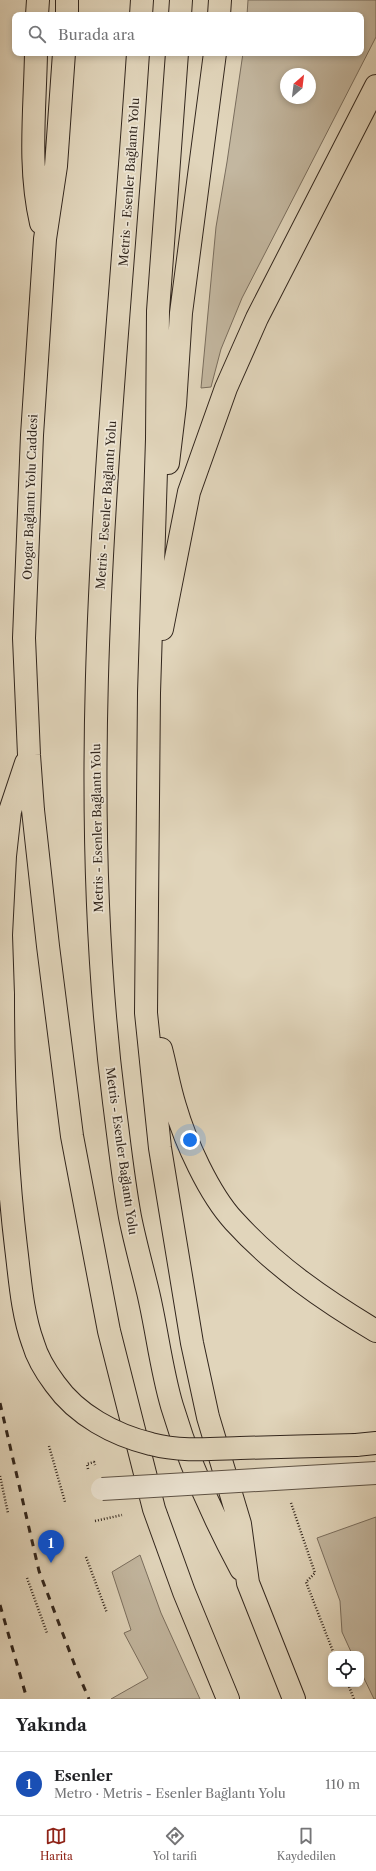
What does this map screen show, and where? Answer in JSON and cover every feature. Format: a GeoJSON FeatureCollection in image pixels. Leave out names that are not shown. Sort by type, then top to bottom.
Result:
{"type":"FeatureCollection","features":[{"type":"Feature","properties":{"kind":"highway"},"geometry":{"type":"LineString","coordinates":[[38,0],[38,12]]}},
{"type":"Feature","properties":{"kind":"highway"},"geometry":{"type":"LineString","coordinates":[[66,12],[68,0]]}},
{"type":"Feature","properties":{"kind":"highway"},"geometry":{"type":"LineString","coordinates":[[141,12],[142,0]]}},
{"type":"Feature","properties":{"kind":"highway"},"geometry":{"type":"LineString","coordinates":[[180,12],[181,0]]}},
{"type":"Feature","properties":{"kind":"highway"},"geometry":{"type":"LineString","coordinates":[[218,12],[220,0]]}},
{"type":"Feature","properties":{"kind":"highway"},"geometry":{"type":"LineString","coordinates":[[36,56],[33,111],[33,170],[38,208],[45,239]]}},
{"type":"Feature","properties":{"kind":"highway"},"geometry":{"type":"LineString","coordinates":[[45,239],[56,166],[64,56]]}},
{"type":"Feature","properties":{"kind":"highway","name":"Metris - Esenler Bağlantı Yolu"},"geometry":{"type":"LineString","coordinates":[[138,56],[110,443],[98,641],[95,811],[98,913],[103,989],[108,1050],[130,1217],[171,1404],[197,1477],[220,1532],[248,1583]]}},
{"type":"Feature","properties":{"kind":"highway"},"geometry":{"type":"LineString","coordinates":[[177,56],[158,311],[154,559],[149,692],[148,964],[146,1013],[160,1148],[192,1344],[208,1417],[240,1524],[248,1583],[294,1699]]}},
{"type":"Feature","properties":{"kind":"highway"},"geometry":{"type":"LineString","coordinates":[[154,559],[172,433],[181,313],[215,56]]}},
{"type":"Feature","properties":{"kind":"highway"},"geometry":{"type":"LineString","coordinates":[[149,692],[189,492],[212,423],[257,318],[376,86]]}},
{"type":"Feature","properties":{"kind":"highway","name":"Otogar Bağlantı Yolu Caddesi"},"geometry":{"type":"LineString","coordinates":[[45,239],[32,435],[24,638],[29,755],[48,946],[72,1136],[109,1331],[154,1508],[184,1592],[228,1699]]}},
{"type":"Feature","properties":{"kind":"highway"},"geometry":{"type":"LineString","coordinates":[[29,755],[10,811],[5,856],[1,935],[3,1066],[13,1218],[20,1276],[32,1343],[42,1364],[55,1385],[87,1417],[127,1437],[170,1448],[199,1449],[366,1444]]}},
{"type":"Feature","properties":{"kind":"highway"},"geometry":{"type":"LineString","coordinates":[[148,964],[160,1046],[175,1106],[194,1157],[215,1194],[233,1220],[276,1262],[324,1299],[376,1331]]}},
{"type":"Feature","properties":{"kind":"street"},"geometry":{"type":"LineString","coordinates":[[102,1489],[376,1473]]}},
{"type":"Feature","properties":{"kind":"path"},"geometry":{"type":"LineString","coordinates":[[49,1446],[65,1502]]}},
{"type":"Feature","properties":{"kind":"path"},"geometry":{"type":"LineString","coordinates":[[0,1476],[8,1513]]}},
{"type":"Feature","properties":{"kind":"path"},"geometry":{"type":"LineString","coordinates":[[282,1478],[315,1573],[306,1582],[333,1651]]}},
{"type":"Feature","properties":{"kind":"path"},"geometry":{"type":"LineString","coordinates":[[86,1558],[106,1613]]}},
{"type":"Feature","properties":{"kind":"path"},"geometry":{"type":"LineString","coordinates":[[27,1578],[47,1633]]}},
{"type":"Feature","properties":{"kind":"path"},"geometry":{"type":"LineString","coordinates":[[349,1687],[354,1699]]}},
{"type":"Feature","properties":{"kind":"shaded area"},"geometry":{"type":"Polygon","coordinates":[[[248,0],[376,0],[376,37],[242,298],[221,349],[211,387],[201,388],[216,227],[243,56],[364,56],[364,12],[247,12],[248,0]]]}},
{"type":"Feature","properties":{"kind":"shaded area"},"geometry":{"type":"Polygon","coordinates":[[[376,1517],[376,1699],[374,1699],[364,1678],[364,1651],[351,1651],[342,1632],[340,1601],[317,1538],[376,1517]]]}},
{"type":"Feature","properties":{"kind":"shaded area"},"geometry":{"type":"Polygon","coordinates":[[[140,1555],[161,1613],[200,1699],[111,1699],[148,1678],[124,1633],[131,1630],[112,1572],[140,1555]]]}},
{"type":"Feature","properties":{"kind":"railway"},"geometry":{"type":"LineString","coordinates":[[0,1403],[39,1571],[89,1699]]}},
{"type":"Feature","properties":{"kind":"railway"},"geometry":{"type":"LineString","coordinates":[[0,1605],[27,1699]]}},
{"type":"Feature","properties":{"kind":"place","name":"Esenler"},"geometry":{"type":"Point","coordinates":[51,1563]}}]}
